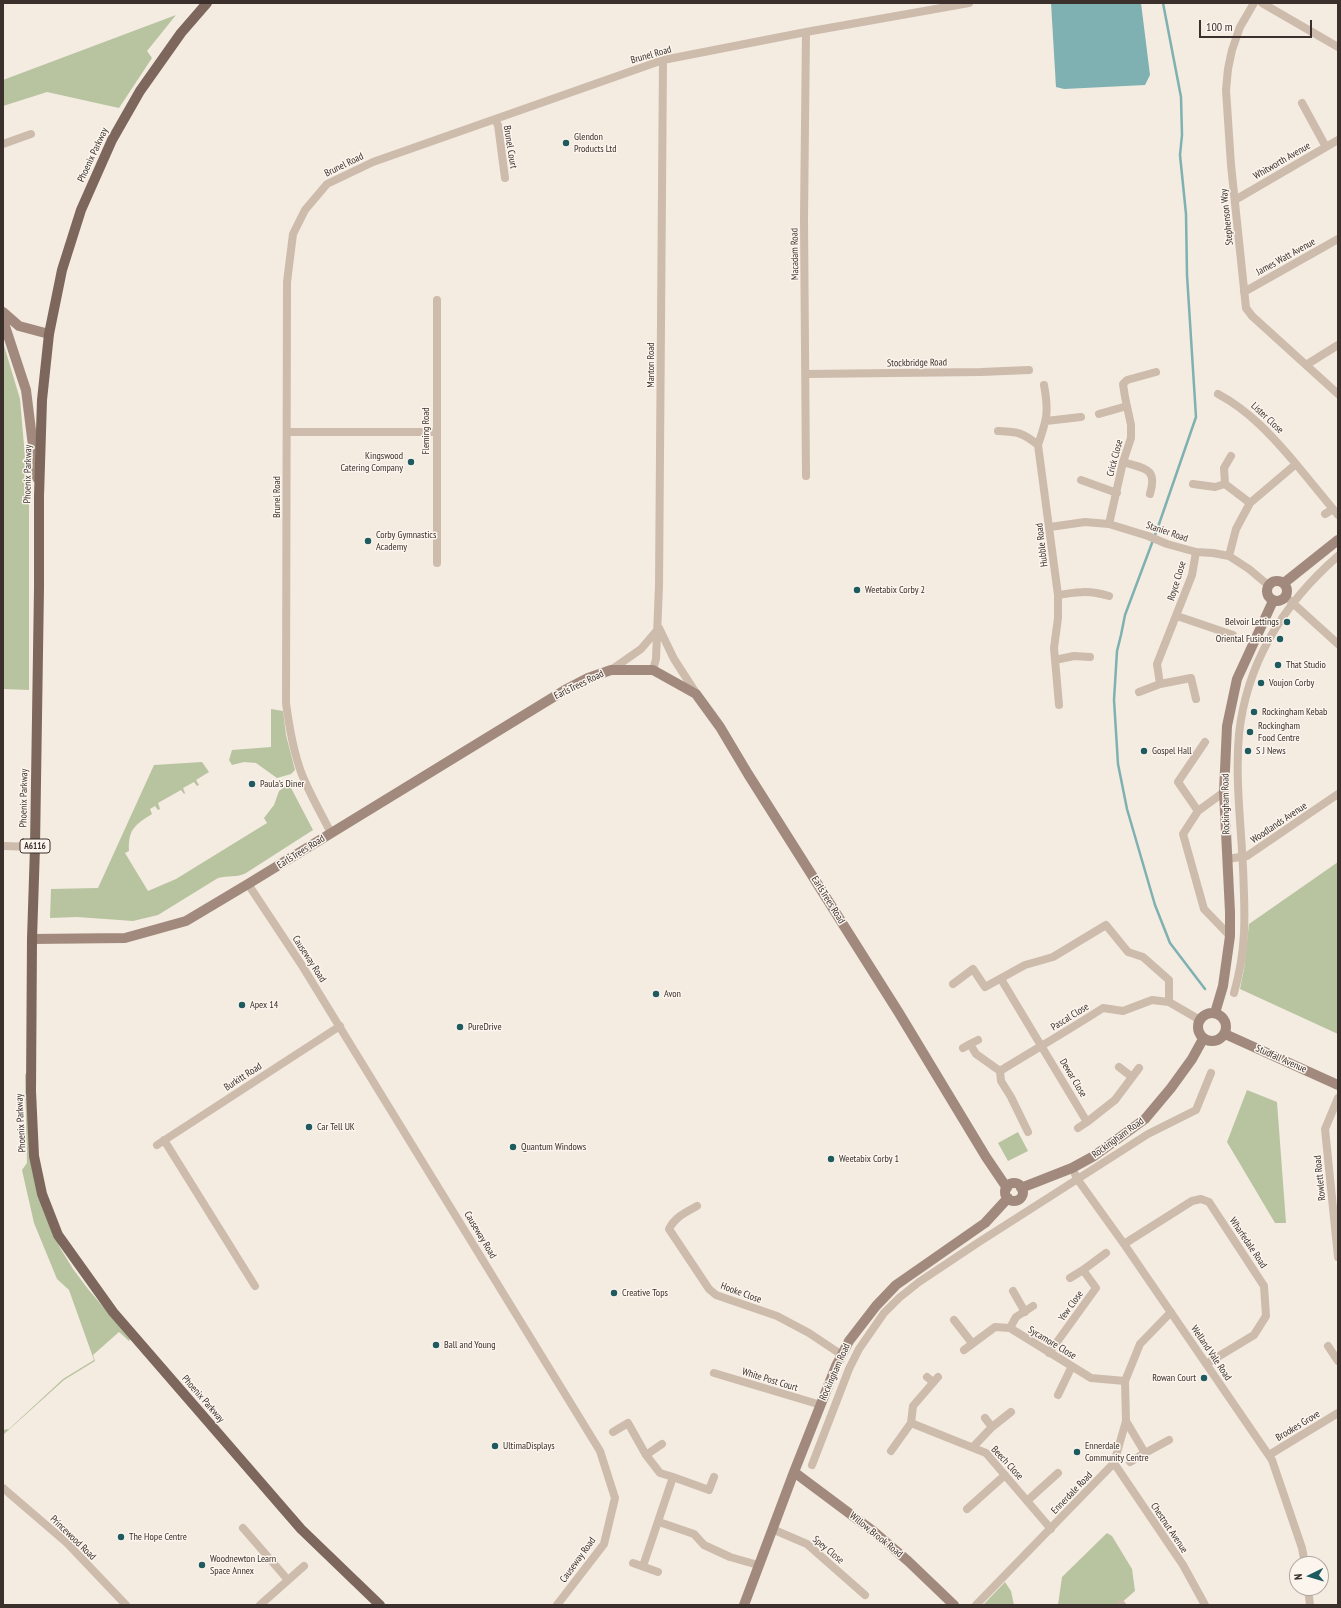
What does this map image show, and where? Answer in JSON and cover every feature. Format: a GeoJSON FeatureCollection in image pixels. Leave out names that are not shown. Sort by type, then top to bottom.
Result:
{"type":"FeatureCollection","features":[{"type":"Feature","properties":{"kind":"main road","name":"Phoenix Parkway"},"geometry":{"type":"LineString","coordinates":[[207,3],[181,32],[140,91],[112,140],[82,210],[62,270],[49,334],[42,400],[39,496],[35,847],[32,939],[31,1091],[34,1156],[42,1194],[58,1235],[113,1312],[301,1529],[380,1605]]}},
{"type":"Feature","properties":{"kind":"street","name":"Brunel Road"},"geometry":{"type":"LineString","coordinates":[[331,833],[309,791],[301,772],[292,738],[286,703],[287,282],[293,234],[305,210],[327,184],[373,162],[663,60],[927,7],[969,3]]}},
{"type":"Feature","properties":{"kind":"street","name":"Stephenson Way"},"geometry":{"type":"LineString","coordinates":[[1254,3],[1240,27],[1228,70],[1226,90],[1231,165],[1246,308],[1252,316],[1338,394]]}},
{"type":"Feature","properties":{"kind":"street"},"geometry":{"type":"LineString","coordinates":[[1262,3],[1338,47]]}},
{"type":"Feature","properties":{"kind":"street","name":"Macadam Road"},"geometry":{"type":"LineString","coordinates":[[806,32],[804,219],[806,476]]}},
{"type":"Feature","properties":{"kind":"street","name":"Manton Road"},"geometry":{"type":"LineString","coordinates":[[653,670],[656,659],[658,628],[663,60]]}},
{"type":"Feature","properties":{"kind":"street"},"geometry":{"type":"LineString","coordinates":[[1302,103],[1326,147]]}},
{"type":"Feature","properties":{"kind":"street","name":"Brunel Court"},"geometry":{"type":"LineString","coordinates":[[495,120],[498,125],[505,178]]}},
{"type":"Feature","properties":{"kind":"street"},"geometry":{"type":"LineString","coordinates":[[3,144],[31,134]]}},
{"type":"Feature","properties":{"kind":"street","name":"Whitworth Avenue"},"geometry":{"type":"LineString","coordinates":[[1235,200],[1338,140]]}},
{"type":"Feature","properties":{"kind":"street","name":"James Watt Avenue"},"geometry":{"type":"LineString","coordinates":[[1244,292],[1338,239]]}},
{"type":"Feature","properties":{"kind":"street","name":"Fleming Road"},"geometry":{"type":"LineString","coordinates":[[437,300],[437,563]]}},
{"type":"Feature","properties":{"kind":"street"},"geometry":{"type":"LineString","coordinates":[[3,312],[19,326],[49,334]]}},
{"type":"Feature","properties":{"kind":"street"},"geometry":{"type":"LineString","coordinates":[[3,320],[26,390],[39,496]]}},
{"type":"Feature","properties":{"kind":"street"},"geometry":{"type":"LineString","coordinates":[[1306,365],[1338,345]]}},
{"type":"Feature","properties":{"kind":"street","name":"Stockbridge Road"},"geometry":{"type":"LineString","coordinates":[[806,374],[1029,370]]}},
{"type":"Feature","properties":{"kind":"street","name":"Crick Close"},"geometry":{"type":"LineString","coordinates":[[1109,524],[1123,462],[1131,438],[1131,425],[1123,384],[1127,380],[1156,372]]}},
{"type":"Feature","properties":{"kind":"street","name":"Hubble Road"},"geometry":{"type":"LineString","coordinates":[[1044,385],[1047,403],[1046,421],[1038,445],[1058,595],[1058,618],[1054,648],[1059,704]]}},
{"type":"Feature","properties":{"kind":"street","name":"Lister Close"},"geometry":{"type":"LineString","coordinates":[[1218,394],[1248,414],[1277,441],[1335,512]]}},
{"type":"Feature","properties":{"kind":"street"},"geometry":{"type":"LineString","coordinates":[[1099,414],[1127,406]]}},
{"type":"Feature","properties":{"kind":"street"},"geometry":{"type":"LineString","coordinates":[[1046,421],[1082,417]]}},
{"type":"Feature","properties":{"kind":"street"},"geometry":{"type":"LineString","coordinates":[[998,431],[1016,432],[1026,435],[1038,445]]}},
{"type":"Feature","properties":{"kind":"street"},"geometry":{"type":"LineString","coordinates":[[287,432],[436,432]]}},
{"type":"Feature","properties":{"kind":"street"},"geometry":{"type":"LineString","coordinates":[[1232,456],[1224,468],[1225,484],[1250,503]]}},
{"type":"Feature","properties":{"kind":"street"},"geometry":{"type":"LineString","coordinates":[[1123,462],[1145,469],[1150,473],[1153,478],[1150,494]]}},
{"type":"Feature","properties":{"kind":"street"},"geometry":{"type":"LineString","coordinates":[[1229,556],[1236,529],[1250,503],[1296,464]]}},
{"type":"Feature","properties":{"kind":"street"},"geometry":{"type":"LineString","coordinates":[[1081,480],[1117,493]]}},
{"type":"Feature","properties":{"kind":"street"},"geometry":{"type":"LineString","coordinates":[[1193,484],[1215,487],[1225,484]]}},
{"type":"Feature","properties":{"kind":"street"},"geometry":{"type":"LineString","coordinates":[[1325,514],[1335,512]]}},
{"type":"Feature","properties":{"kind":"street","name":"Stanier Road"},"geometry":{"type":"LineString","coordinates":[[1050,527],[1085,522],[1109,524],[1148,536],[1167,544],[1196,552],[1229,556],[1250,570],[1268,585]]}},
{"type":"Feature","properties":{"kind":"street"},"geometry":{"type":"LineString","coordinates":[[1284,584],[1338,540]]}},
{"type":"Feature","properties":{"kind":"street","name":"Royce Close"},"geometry":{"type":"LineString","coordinates":[[1160,684],[1157,664],[1192,575],[1196,552]]}},
{"type":"Feature","properties":{"kind":"street"},"geometry":{"type":"LineString","coordinates":[[1234,994],[1240,970],[1244,934],[1238,779],[1239,736],[1246,698],[1262,653],[1289,599],[1338,556]]}},
{"type":"Feature","properties":{"kind":"street"},"geometry":{"type":"LineString","coordinates":[[1289,599],[1273,601],[1267,594],[1268,585],[1275,581],[1284,584],[1289,599],[1338,644]]}},
{"type":"Feature","properties":{"kind":"street"},"geometry":{"type":"LineString","coordinates":[[1058,595],[1083,591],[1109,596]]}},
{"type":"Feature","properties":{"kind":"street","name":"Rockingham Road"},"geometry":{"type":"LineString","coordinates":[[1215,1014],[1223,986],[1230,936],[1224,792],[1227,726],[1237,680],[1273,601]]}},
{"type":"Feature","properties":{"kind":"street","name":"Royce Close"},"geometry":{"type":"LineString","coordinates":[[1177,616],[1233,635]]}},
{"type":"Feature","properties":{"kind":"street"},"geometry":{"type":"LineString","coordinates":[[611,670],[641,649],[658,628],[674,660],[696,694]]}},
{"type":"Feature","properties":{"kind":"street"},"geometry":{"type":"LineString","coordinates":[[1055,660],[1074,656],[1090,657]]}},
{"type":"Feature","properties":{"kind":"street"},"geometry":{"type":"LineString","coordinates":[[1242,667],[1254,672]]}},
{"type":"Feature","properties":{"kind":"street","name":"EarlsTrees Road"},"geometry":{"type":"LineString","coordinates":[[32,939],[125,938],[186,921],[565,690],[588,678],[611,670],[653,670],[696,694],[720,727],[748,774],[899,1013],[1007,1193]]}},
{"type":"Feature","properties":{"kind":"street"},"geometry":{"type":"LineString","coordinates":[[1138,692],[1160,684],[1191,678],[1196,699]]}},
{"type":"Feature","properties":{"kind":"street"},"geometry":{"type":"LineString","coordinates":[[1198,811],[1178,782],[1205,742]]}},
{"type":"Feature","properties":{"kind":"street"},"geometry":{"type":"LineString","coordinates":[[1224,792],[1198,811],[1183,834],[1204,909],[1230,936]]}},
{"type":"Feature","properties":{"kind":"street","name":"Woodlands Avenue"},"geometry":{"type":"LineString","coordinates":[[1227,858],[1242,858],[1251,854],[1338,794]]}},
{"type":"Feature","properties":{"kind":"street"},"geometry":{"type":"LineString","coordinates":[[3,846],[35,847]]}},
{"type":"Feature","properties":{"kind":"street","name":"Causeway Road"},"geometry":{"type":"LineString","coordinates":[[248,884],[340,1026],[600,1451],[615,1498],[604,1544],[558,1605]]}},
{"type":"Feature","properties":{"kind":"street"},"geometry":{"type":"LineString","coordinates":[[953,984],[973,970],[985,987],[1025,965],[1053,957],[1106,925],[1128,952],[1143,958],[1169,980],[1169,1002]]}},
{"type":"Feature","properties":{"kind":"street","name":"Dewar Close"},"geometry":{"type":"LineString","coordinates":[[1001,979],[1087,1122]]}},
{"type":"Feature","properties":{"kind":"street","name":"Pascal Close"},"geometry":{"type":"LineString","coordinates":[[1000,1071],[1103,1008],[1123,1011],[1152,1000],[1169,1002],[1200,1020]]}},
{"type":"Feature","properties":{"kind":"street"},"geometry":{"type":"LineString","coordinates":[[1208,1014],[1219,1015],[1225,1023],[1225,1034],[1213,1042],[1203,1039],[1198,1030],[1200,1020],[1208,1014]]}},
{"type":"Feature","properties":{"kind":"street","name":"Burkitt Road"},"geometry":{"type":"LineString","coordinates":[[157,1145],[340,1026]]}},
{"type":"Feature","properties":{"kind":"street","name":"Studfall Avenue"},"geometry":{"type":"LineString","coordinates":[[1225,1034],[1338,1085]]}},
{"type":"Feature","properties":{"kind":"street","name":"Rockingham Road"},"geometry":{"type":"LineString","coordinates":[[1021,1188],[1072,1168],[1094,1156],[1145,1119],[1171,1088],[1203,1039]]}},
{"type":"Feature","properties":{"kind":"street"},"geometry":{"type":"LineString","coordinates":[[978,1040],[967,1046],[1000,1071],[1001,1081],[1011,1097],[1028,1132]]}},
{"type":"Feature","properties":{"kind":"street"},"geometry":{"type":"LineString","coordinates":[[1119,1067],[1132,1078]]}},
{"type":"Feature","properties":{"kind":"street"},"geometry":{"type":"LineString","coordinates":[[1078,1128],[1115,1100],[1139,1068]]}},
{"type":"Feature","properties":{"kind":"street"},"geometry":{"type":"LineString","coordinates":[[812,1465],[849,1369],[859,1349],[884,1313],[919,1282],[979,1242],[1148,1134],[1196,1110],[1211,1073]]}},
{"type":"Feature","properties":{"kind":"street","name":"Rowlett Road"},"geometry":{"type":"LineString","coordinates":[[1338,1098],[1325,1129],[1338,1257]]}},
{"type":"Feature","properties":{"kind":"street"},"geometry":{"type":"LineString","coordinates":[[164,1140],[255,1286]]}},
{"type":"Feature","properties":{"kind":"street","name":"Welland Vale Road"},"geometry":{"type":"LineString","coordinates":[[1072,1168],[1078,1180],[1124,1244],[1272,1460],[1304,1556]]}},
{"type":"Feature","properties":{"kind":"street"},"geometry":{"type":"LineString","coordinates":[[1015,1184],[1021,1188],[1023,1194],[1020,1199],[1013,1201],[1007,1193],[1015,1184]]}},
{"type":"Feature","properties":{"kind":"street","name":"Rockingham Road"},"geometry":{"type":"LineString","coordinates":[[744,1605],[794,1472],[849,1341],[871,1311],[896,1284],[984,1223],[1007,1193]]}},
{"type":"Feature","properties":{"kind":"street","name":"Wharfedale Road"},"geometry":{"type":"LineString","coordinates":[[1124,1244],[1192,1200],[1201,1199],[1209,1202],[1264,1286],[1266,1316],[1254,1335],[1206,1364]]}},
{"type":"Feature","properties":{"kind":"street","name":"Hooke Close"},"geometry":{"type":"LineString","coordinates":[[697,1206],[673,1222],[669,1229],[710,1289],[716,1295],[777,1316],[809,1333],[842,1355]]}},
{"type":"Feature","properties":{"kind":"street","name":"Yew Close"},"geometry":{"type":"LineString","coordinates":[[1070,1278],[1106,1253]]}},
{"type":"Feature","properties":{"kind":"street","name":"Yew Close"},"geometry":{"type":"LineString","coordinates":[[1049,1353],[1096,1288],[1083,1270]]}},
{"type":"Feature","properties":{"kind":"street"},"geometry":{"type":"LineString","coordinates":[[1013,1291],[1025,1312]]}},
{"type":"Feature","properties":{"kind":"street"},"geometry":{"type":"LineString","coordinates":[[964,1350],[995,1327],[1010,1328],[1016,1317],[1033,1306]]}},
{"type":"Feature","properties":{"kind":"street","name":"Ennerdale Road"},"geometry":{"type":"LineString","coordinates":[[976,1605],[1114,1464],[1126,1421],[1126,1381],[1140,1344],[1171,1312]]}},
{"type":"Feature","properties":{"kind":"street"},"geometry":{"type":"LineString","coordinates":[[954,1320],[972,1343]]}},
{"type":"Feature","properties":{"kind":"street","name":"Sycamore Close"},"geometry":{"type":"LineString","coordinates":[[1010,1328],[1090,1378],[1126,1381]]}},
{"type":"Feature","properties":{"kind":"street"},"geometry":{"type":"LineString","coordinates":[[1328,1346],[1337,1356]]}},
{"type":"Feature","properties":{"kind":"street"},"geometry":{"type":"LineString","coordinates":[[1058,1395],[1072,1366]]}},
{"type":"Feature","properties":{"kind":"street","name":"White Post Court"},"geometry":{"type":"LineString","coordinates":[[714,1373],[821,1405]]}},
{"type":"Feature","properties":{"kind":"street"},"geometry":{"type":"LineString","coordinates":[[891,1451],[911,1423],[913,1406],[933,1379]]}},
{"type":"Feature","properties":{"kind":"street"},"geometry":{"type":"LineString","coordinates":[[974,1448],[992,1426],[1011,1412]]}},
{"type":"Feature","properties":{"kind":"street","name":"Brookes Grove"},"geometry":{"type":"LineString","coordinates":[[1269,1455],[1338,1413]]}},
{"type":"Feature","properties":{"kind":"street"},"geometry":{"type":"LineString","coordinates":[[985,1418],[992,1426]]}},
{"type":"Feature","properties":{"kind":"street"},"geometry":{"type":"LineString","coordinates":[[1126,1421],[1145,1453]]}},
{"type":"Feature","properties":{"kind":"street"},"geometry":{"type":"LineString","coordinates":[[613,1432],[628,1423],[646,1455],[660,1473],[709,1490],[714,1477]]}},
{"type":"Feature","properties":{"kind":"street","name":"Beech Close"},"geometry":{"type":"LineString","coordinates":[[911,1423],[986,1453],[1051,1529]]}},
{"type":"Feature","properties":{"kind":"street"},"geometry":{"type":"LineString","coordinates":[[1130,1462],[1169,1440]]}},
{"type":"Feature","properties":{"kind":"street"},"geometry":{"type":"LineString","coordinates":[[646,1455],[662,1444]]}},
{"type":"Feature","properties":{"kind":"street","name":"Chestnut Avenue"},"geometry":{"type":"LineString","coordinates":[[1114,1464],[1183,1565],[1205,1605]]}},
{"type":"Feature","properties":{"kind":"street","name":"Willow Brook Road"},"geometry":{"type":"LineString","coordinates":[[794,1472],[873,1531],[908,1561],[954,1605]]}},
{"type":"Feature","properties":{"kind":"street"},"geometry":{"type":"LineString","coordinates":[[1027,1501],[1058,1473]]}},
{"type":"Feature","properties":{"kind":"street"},"geometry":{"type":"LineString","coordinates":[[967,1509],[1005,1475]]}},
{"type":"Feature","properties":{"kind":"street"},"geometry":{"type":"LineString","coordinates":[[643,1566],[673,1477]]}},
{"type":"Feature","properties":{"kind":"street","name":"Princewood Road"},"geometry":{"type":"LineString","coordinates":[[3,1488],[67,1543],[126,1605]]}},
{"type":"Feature","properties":{"kind":"street"},"geometry":{"type":"LineString","coordinates":[[659,1522],[694,1534],[704,1545],[730,1557],[758,1565]]}},
{"type":"Feature","properties":{"kind":"street"},"geometry":{"type":"LineString","coordinates":[[243,1528],[288,1580]]}},
{"type":"Feature","properties":{"kind":"street","name":"Spey Close"},"geometry":{"type":"LineString","coordinates":[[772,1529],[807,1544],[865,1595]]}},
{"type":"Feature","properties":{"kind":"street"},"geometry":{"type":"LineString","coordinates":[[633,1563],[658,1572]]}},
{"type":"Feature","properties":{"kind":"street"},"geometry":{"type":"LineString","coordinates":[[260,1605],[304,1566]]}},
{"type":"Feature","properties":{"kind":"green space"},"geometry":{"type":"Polygon","coordinates":[[[176,15],[147,51],[152,58],[119,108],[47,92],[3,106],[3,80],[176,15]]]}},
{"type":"Feature","properties":{"kind":"green space"},"geometry":{"type":"Polygon","coordinates":[[[3,342],[20,399],[29,503],[29,690],[3,689],[3,342]]]}},
{"type":"Feature","properties":{"kind":"green space"},"geometry":{"type":"Polygon","coordinates":[[[271,709],[283,711],[286,735],[295,770],[291,774],[277,778],[256,763],[244,762],[232,765],[229,760],[232,750],[271,747],[271,709]]]}},
{"type":"Feature","properties":{"kind":"green space"},"geometry":{"type":"Polygon","coordinates":[[[202,762],[209,772],[196,780],[199,785],[197,786],[194,782],[183,788],[184,794],[181,790],[158,803],[160,809],[158,810],[155,806],[150,809],[152,814],[141,821],[131,833],[129,851],[125,853],[148,891],[176,879],[267,823],[264,818],[274,805],[279,791],[289,784],[313,830],[246,873],[218,878],[158,915],[133,921],[77,917],[50,918],[51,889],[98,888],[154,765],[202,762]]]}},
{"type":"Feature","properties":{"kind":"green space"},"geometry":{"type":"Polygon","coordinates":[[[1338,862],[1338,1034],[1240,989],[1244,969],[1249,924],[1338,862]]]}},
{"type":"Feature","properties":{"kind":"green space"},"geometry":{"type":"Polygon","coordinates":[[[30,1068],[42,1205],[59,1246],[73,1269],[130,1339],[129,1341],[119,1332],[93,1355],[95,1361],[64,1380],[3,1435],[3,1430],[9,1429],[63,1379],[94,1360],[69,1290],[57,1279],[34,1223],[22,1170],[27,1163],[25,1075],[30,1068]]]}},
{"type":"Feature","properties":{"kind":"green space"},"geometry":{"type":"Polygon","coordinates":[[[1247,1090],[1277,1102],[1286,1223],[1275,1223],[1227,1142],[1247,1090]]]}},
{"type":"Feature","properties":{"kind":"green space"},"geometry":{"type":"Polygon","coordinates":[[[1018,1132],[1028,1151],[1008,1161],[998,1143],[1018,1132]]]}},
{"type":"Feature","properties":{"kind":"green space"},"geometry":{"type":"Polygon","coordinates":[[[1107,1533],[1112,1536],[1132,1569],[1135,1591],[1119,1605],[1058,1605],[1062,1577],[1107,1533]]]}},
{"type":"Feature","properties":{"kind":"green space"},"geometry":{"type":"Polygon","coordinates":[[[1005,1582],[1011,1591],[1014,1605],[983,1605],[1005,1582]]]}},
{"type":"Feature","properties":{"kind":"water"},"geometry":{"type":"Polygon","coordinates":[[[1051,3],[1141,3],[1150,75],[1145,85],[1064,89],[1056,87],[1051,3]]]}},
{"type":"Feature","properties":{"kind":"waterway"},"geometry":{"type":"LineString","coordinates":[[1163,3],[1181,97],[1182,135],[1180,155],[1186,214],[1187,275],[1196,417],[1158,527],[1125,615],[1117,651],[1114,700],[1118,764],[1127,809],[1155,905],[1170,943],[1205,989]]}},
{"type":"Feature","properties":{"kind":"place","name":"Glendon Products Ltd"},"geometry":{"type":"Point","coordinates":[566,143]}},
{"type":"Feature","properties":{"kind":"place","name":"Kingswood Catering Company"},"geometry":{"type":"Point","coordinates":[411,462]}},
{"type":"Feature","properties":{"kind":"place","name":"Corby Gymnastics Academy"},"geometry":{"type":"Point","coordinates":[368,541]}},
{"type":"Feature","properties":{"kind":"place","name":"Weetabix Corby 2"},"geometry":{"type":"Point","coordinates":[857,590]}},
{"type":"Feature","properties":{"kind":"place","name":"Belvoir Lettings"},"geometry":{"type":"Point","coordinates":[1287,622]}},
{"type":"Feature","properties":{"kind":"place","name":"Oriental Fusions"},"geometry":{"type":"Point","coordinates":[1280,639]}},
{"type":"Feature","properties":{"kind":"place","name":"That Studio"},"geometry":{"type":"Point","coordinates":[1278,665]}},
{"type":"Feature","properties":{"kind":"place","name":"Voujon Corby"},"geometry":{"type":"Point","coordinates":[1261,683]}},
{"type":"Feature","properties":{"kind":"place","name":"Rockingham Kebab"},"geometry":{"type":"Point","coordinates":[1254,712]}},
{"type":"Feature","properties":{"kind":"place","name":"Rockingham Food Centre"},"geometry":{"type":"Point","coordinates":[1250,732]}},
{"type":"Feature","properties":{"kind":"place","name":"Gospel Hall"},"geometry":{"type":"Point","coordinates":[1144,751]}},
{"type":"Feature","properties":{"kind":"place","name":"S J News"},"geometry":{"type":"Point","coordinates":[1248,751]}},
{"type":"Feature","properties":{"kind":"place","name":"Paula's Diner"},"geometry":{"type":"Point","coordinates":[252,784]}},
{"type":"Feature","properties":{"kind":"place","name":"Avon"},"geometry":{"type":"Point","coordinates":[656,994]}},
{"type":"Feature","properties":{"kind":"place","name":"Apex 14"},"geometry":{"type":"Point","coordinates":[242,1005]}},
{"type":"Feature","properties":{"kind":"place","name":"PureDrive"},"geometry":{"type":"Point","coordinates":[460,1027]}},
{"type":"Feature","properties":{"kind":"place","name":"Car Tell UK"},"geometry":{"type":"Point","coordinates":[309,1127]}},
{"type":"Feature","properties":{"kind":"place","name":"Quantum Windows"},"geometry":{"type":"Point","coordinates":[513,1147]}},
{"type":"Feature","properties":{"kind":"place","name":"Weetabix Corby 1"},"geometry":{"type":"Point","coordinates":[831,1159]}},
{"type":"Feature","properties":{"kind":"place","name":"Creative Tops"},"geometry":{"type":"Point","coordinates":[614,1293]}},
{"type":"Feature","properties":{"kind":"place","name":"Ball and Young"},"geometry":{"type":"Point","coordinates":[436,1345]}},
{"type":"Feature","properties":{"kind":"place","name":"Rowan Court"},"geometry":{"type":"Point","coordinates":[1204,1378]}},
{"type":"Feature","properties":{"kind":"place","name":"UltimaDisplays"},"geometry":{"type":"Point","coordinates":[495,1446]}},
{"type":"Feature","properties":{"kind":"place","name":"Ennerdale Community Centre"},"geometry":{"type":"Point","coordinates":[1077,1452]}},
{"type":"Feature","properties":{"kind":"place","name":"The Hope Centre"},"geometry":{"type":"Point","coordinates":[121,1537]}},
{"type":"Feature","properties":{"kind":"place","name":"Woodnewton Learn Space Annex"},"geometry":{"type":"Point","coordinates":[202,1565]}}]}
